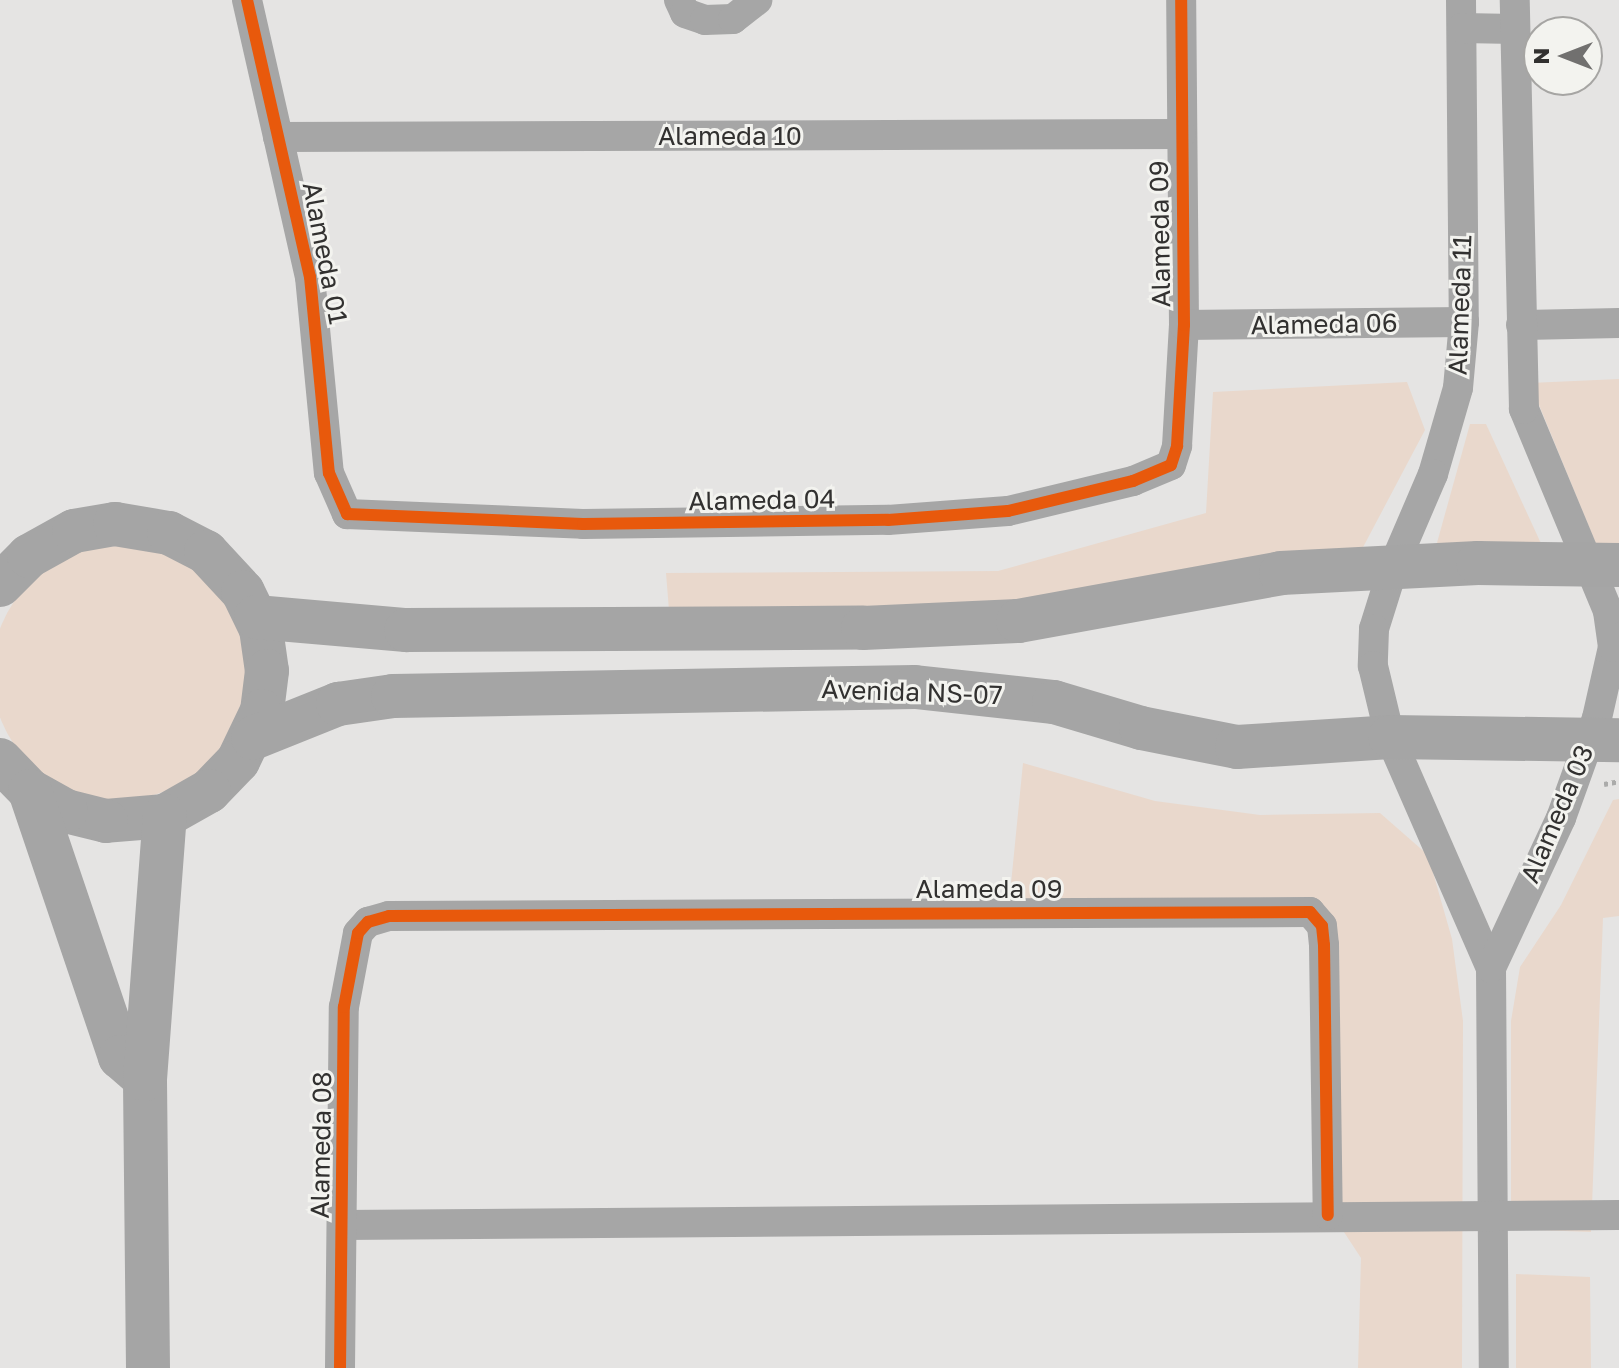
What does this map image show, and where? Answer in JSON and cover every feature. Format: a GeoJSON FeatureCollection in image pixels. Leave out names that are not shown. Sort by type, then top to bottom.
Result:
{"type":"FeatureCollection","features":[{"type":"Feature","properties":{"kind":"street","name":"Alameda 01"},"geometry":{"type":"LineString","coordinates":[[247,0],[310,277],[329,473],[347,514]]}},
{"type":"Feature","properties":{"kind":"street"},"geometry":{"type":"LineString","coordinates":[[679,0],[685,13],[705,20],[733,19],[757,0]]}},
{"type":"Feature","properties":{"kind":"street","name":"Alameda 09"},"geometry":{"type":"LineString","coordinates":[[1171,465],[1177,446],[1184,325],[1181,0]]}},
{"type":"Feature","properties":{"kind":"street"},"geometry":{"type":"LineString","coordinates":[[256,617],[347,629],[446,631],[1018,621],[1244,576],[1394,565],[1604,565],[1527,419],[1521,325],[1515,15],[1461,14]]}},
{"type":"Feature","properties":{"kind":"street","name":"Alameda 11"},"geometry":{"type":"LineString","coordinates":[[1390,737],[1373,666],[1374,629],[1394,565],[1444,441],[1458,388],[1464,322],[1461,14]]}},
{"type":"Feature","properties":{"kind":"street","name":"Alameda 10"},"geometry":{"type":"LineString","coordinates":[[278,137],[1181,134]]}},
{"type":"Feature","properties":{"kind":"street","name":"Alameda 06"},"geometry":{"type":"LineString","coordinates":[[1184,325],[1464,322]]}},
{"type":"Feature","properties":{"kind":"street"},"geometry":{"type":"LineString","coordinates":[[1521,325],[1619,323]]}},
{"type":"Feature","properties":{"kind":"street","name":"Alameda 04"},"geometry":{"type":"LineString","coordinates":[[347,514],[583,524],[888,520],[1042,505],[1148,477],[1171,465]]}},
{"type":"Feature","properties":{"kind":"street"},"geometry":{"type":"LineString","coordinates":[[0,585],[20,562],[55,539],[105,525],[143,526],[169,533],[206,552],[235,581],[256,617],[267,684],[253,738],[220,782],[165,816],[92,819],[30,791],[0,760]]}},
{"type":"Feature","properties":{"kind":"street","name":"Alameda 03"},"geometry":{"type":"LineString","coordinates":[[1491,968],[1561,818],[1604,739],[1613,647],[1604,565]]}},
{"type":"Feature","properties":{"kind":"street","name":"Avenida NS-07"},"geometry":{"type":"LineString","coordinates":[[253,738],[338,704],[393,696],[915,687],[1054,702],[1141,728],[1237,747],[1390,737],[1604,739]]}},
{"type":"Feature","properties":{"kind":"street","name":"Alameda 03"},"geometry":{"type":"LineString","coordinates":[[1390,737],[1491,968],[1494,1368]]}},
{"type":"Feature","properties":{"kind":"street"},"geometry":{"type":"LineString","coordinates":[[30,791],[120,1057],[145,1079]]}},
{"type":"Feature","properties":{"kind":"street"},"geometry":{"type":"LineString","coordinates":[[148,1368],[145,1079],[165,816]]}},
{"type":"Feature","properties":{"kind":"street","name":"Alameda 09"},"geometry":{"type":"LineString","coordinates":[[362,926],[380,918],[437,913],[1304,910],[1320,920],[1324,938],[1328,1215]]}},
{"type":"Feature","properties":{"kind":"street","name":"Alameda 08"},"geometry":{"type":"LineString","coordinates":[[340,1368],[344,1007],[352,951],[362,926]]}},
{"type":"Feature","properties":{"kind":"street"},"geometry":{"type":"LineString","coordinates":[[342,1225],[1328,1215],[1494,1219],[1619,1215]]}},
{"type":"Feature","properties":{"kind":"shaded area"},"geometry":{"type":"Polygon","coordinates":[[[1619,379],[1619,556],[1598,549],[1530,383],[1619,379]]]}},
{"type":"Feature","properties":{"kind":"shaded area"},"geometry":{"type":"Polygon","coordinates":[[[1407,382],[1425,430],[1351,570],[1070,613],[671,635],[666,573],[998,571],[1206,513],[1213,392],[1407,382]]]}},
{"type":"Feature","properties":{"kind":"shaded area"},"geometry":{"type":"Polygon","coordinates":[[[1470,424],[1486,424],[1550,563],[1430,568],[1470,424]]]}},
{"type":"Feature","properties":{"kind":"shaded area"},"geometry":{"type":"Polygon","coordinates":[[[107,546],[131,546],[168,555],[190,567],[209,583],[225,602],[237,624],[244,648],[244,698],[237,722],[225,744],[209,763],[190,779],[168,791],[131,800],[107,800],[70,791],[48,779],[21,754],[-3,710],[-8,685],[-8,661],[1,624],[13,602],[38,575],[82,551],[107,546]]]}},
{"type":"Feature","properties":{"kind":"shaded area"},"geometry":{"type":"Polygon","coordinates":[[[1023,763],[1155,801],[1260,815],[1380,813],[1428,855],[1452,939],[1463,1021],[1462,1368],[1358,1368],[1361,1258],[1342,1229],[1331,922],[1007,924],[1023,763]]]}},
{"type":"Feature","properties":{"kind":"shaded area"},"geometry":{"type":"Polygon","coordinates":[[[1619,799],[1619,916],[1603,918],[1591,1232],[1511,1229],[1511,1021],[1520,967],[1561,905],[1613,800],[1619,799]]]}},
{"type":"Feature","properties":{"kind":"shaded area"},"geometry":{"type":"Polygon","coordinates":[[[1516,1274],[1590,1277],[1591,1368],[1516,1368],[1516,1274]]]}},
{"type":"Feature","properties":{"kind":"cycle path"},"geometry":{"type":"LineString","coordinates":[[247,0],[310,277],[329,473],[347,514],[583,524],[888,520],[1008,511],[1133,481],[1171,465],[1177,446],[1184,325],[1181,0]]}},
{"type":"Feature","properties":{"kind":"cycle path"},"geometry":{"type":"LineString","coordinates":[[340,1368],[344,1007],[358,933],[368,922],[389,916],[1310,912],[1322,926],[1324,945],[1328,1215]]}}]}
